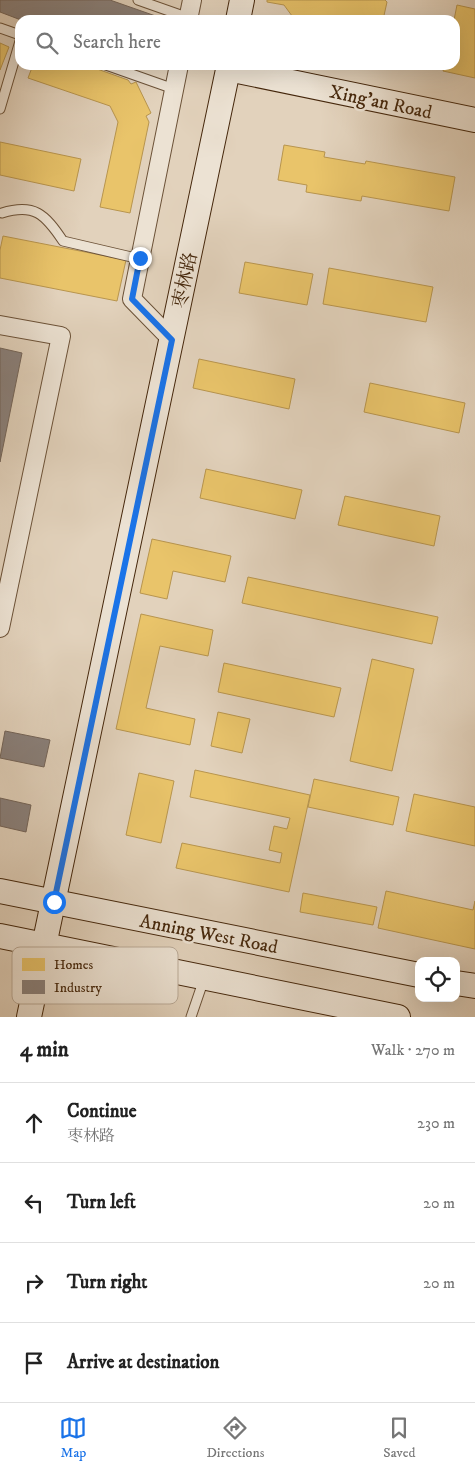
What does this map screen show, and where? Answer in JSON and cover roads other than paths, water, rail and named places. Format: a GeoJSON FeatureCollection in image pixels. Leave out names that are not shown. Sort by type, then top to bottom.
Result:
{"type":"FeatureCollection","features":[{"type":"Feature","properties":{"kind":"street"},"geometry":{"type":"LineString","coordinates":[[189,15],[192,0]]}},
{"type":"Feature","properties":{"kind":"street"},"geometry":{"type":"LineString","coordinates":[[239,15],[242,0]]}},
{"type":"Feature","properties":{"kind":"street"},"geometry":{"type":"LineString","coordinates":[[172,340],[132,299],[178,70]]}},
{"type":"Feature","properties":{"kind":"street","name":"枣林路"},"geometry":{"type":"LineString","coordinates":[[44,946],[227,70]]}},
{"type":"Feature","properties":{"kind":"street","name":"Xing'an Road"},"geometry":{"type":"LineString","coordinates":[[242,70],[475,120]]}},
{"type":"Feature","properties":{"kind":"street"},"geometry":{"type":"LineString","coordinates":[[0,324],[61,336],[0,628]]}},
{"type":"Feature","properties":{"kind":"street","name":"Anning West Road"},"geometry":{"type":"LineString","coordinates":[[0,891],[415,974]]}},
{"type":"Feature","properties":{"kind":"street"},"geometry":{"type":"LineString","coordinates":[[0,936],[49,947]]}},
{"type":"Feature","properties":{"kind":"street"},"geometry":{"type":"LineString","coordinates":[[178,973],[398,1017]]}},
{"type":"Feature","properties":{"kind":"street"},"geometry":{"type":"LineString","coordinates":[[460,984],[475,986]]}},
{"type":"Feature","properties":{"kind":"street","name":"枣林路"},"geometry":{"type":"LineString","coordinates":[[29,1017],[32,1004]]}},
{"type":"Feature","properties":{"kind":"lane"},"geometry":{"type":"LineString","coordinates":[[138,0],[177,15]]}},
{"type":"Feature","properties":{"kind":"lane"},"geometry":{"type":"LineString","coordinates":[[0,28],[15,33]]}},
{"type":"Feature","properties":{"kind":"lane"},"geometry":{"type":"LineString","coordinates":[[0,109],[15,58]]}},
{"type":"Feature","properties":{"kind":"lane"},"geometry":{"type":"LineString","coordinates":[[120,70],[174,89]]}},
{"type":"Feature","properties":{"kind":"lane"},"geometry":{"type":"LineString","coordinates":[[2,213],[19,208],[34,209],[52,225],[63,241],[140,258]]}},
{"type":"Feature","properties":{"kind":"lane"},"geometry":{"type":"LineString","coordinates":[[191,1017],[204,978]]}}]}
